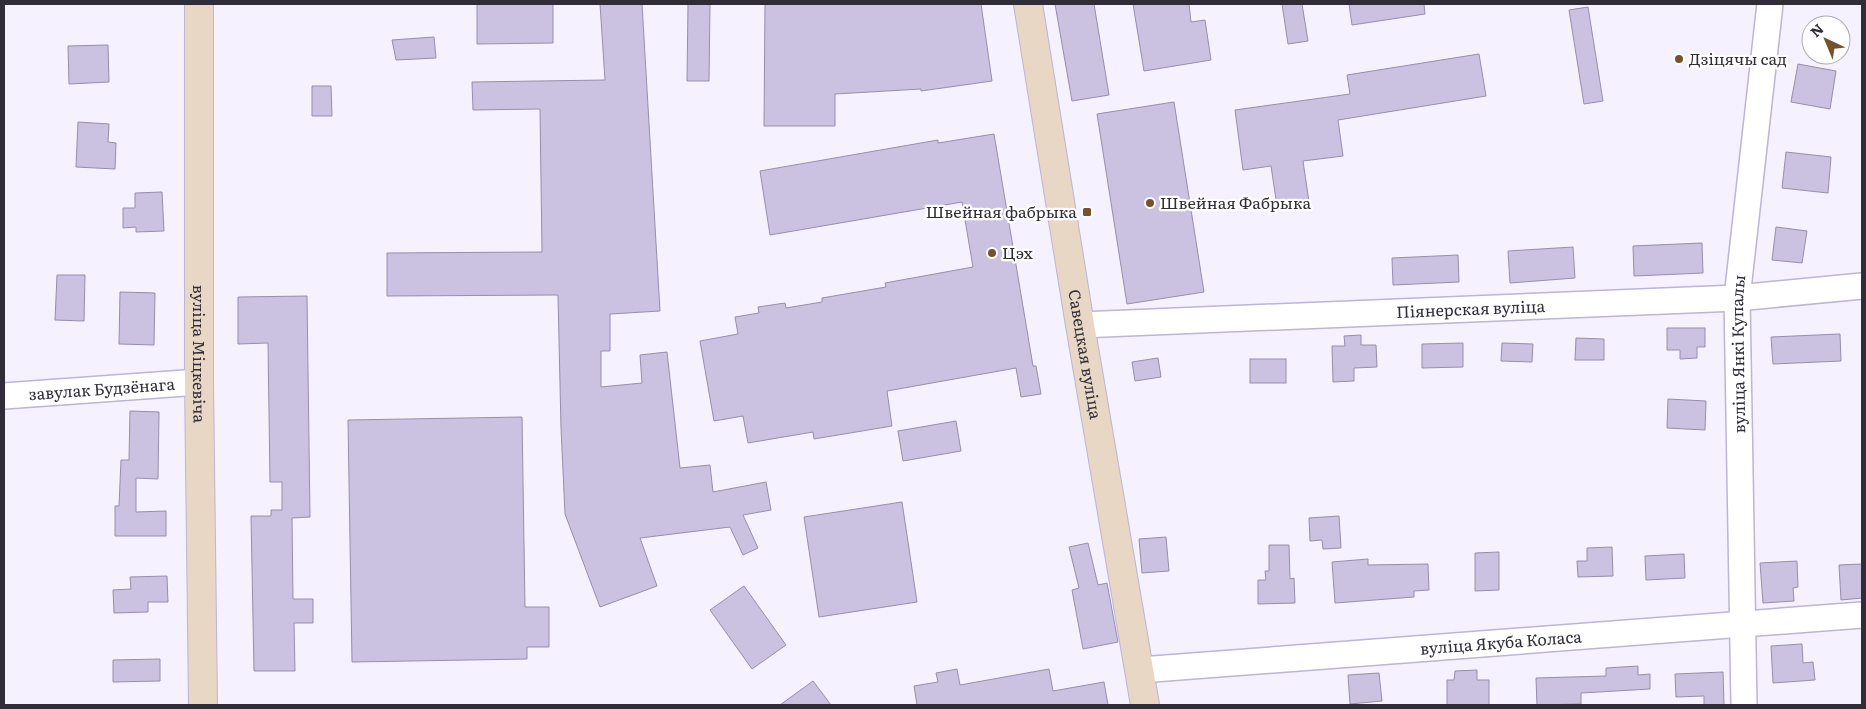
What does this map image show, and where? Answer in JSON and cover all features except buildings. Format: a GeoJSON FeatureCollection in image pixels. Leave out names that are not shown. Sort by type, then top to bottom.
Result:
{"type":"FeatureCollection","features":[{"type":"Feature","properties":{"kind":"street","name":"вуліца Міцкевіча"},"geometry":{"type":"LineString","coordinates":[[199,4],[199,382],[203,705]]}},
{"type":"Feature","properties":{"kind":"street","name":"Савецкая вуліца"},"geometry":{"type":"LineString","coordinates":[[1028,4],[1080,325],[1145,705]]}},
{"type":"Feature","properties":{"kind":"street","name":"вуліца Янкі Купалы"},"geometry":{"type":"LineString","coordinates":[[1744,705],[1737,298],[1770,4]]}},
{"type":"Feature","properties":{"kind":"street","name":"Піянерская вуліца"},"geometry":{"type":"LineString","coordinates":[[1080,325],[1737,298],[1862,286]]}},
{"type":"Feature","properties":{"kind":"street","name":"завулак Будзёнага"},"geometry":{"type":"LineString","coordinates":[[4,396],[199,382]]}},
{"type":"Feature","properties":{"kind":"street","name":"вуліца Якуба Коласа"},"geometry":{"type":"LineString","coordinates":[[1140,670],[1862,615]]}},
{"type":"Feature","properties":{"kind":"place","name":"Дзіцячы сад"},"geometry":{"type":"Point","coordinates":[1679,59]}},
{"type":"Feature","properties":{"kind":"place","name":"Швейная Фабрыка"},"geometry":{"type":"Point","coordinates":[1150,203]}},
{"type":"Feature","properties":{"kind":"place","name":"Швейная фабрыка"},"geometry":{"type":"Point","coordinates":[1087,212]}},
{"type":"Feature","properties":{"kind":"place","name":"Цэх"},"geometry":{"type":"Point","coordinates":[992,253]}}]}
